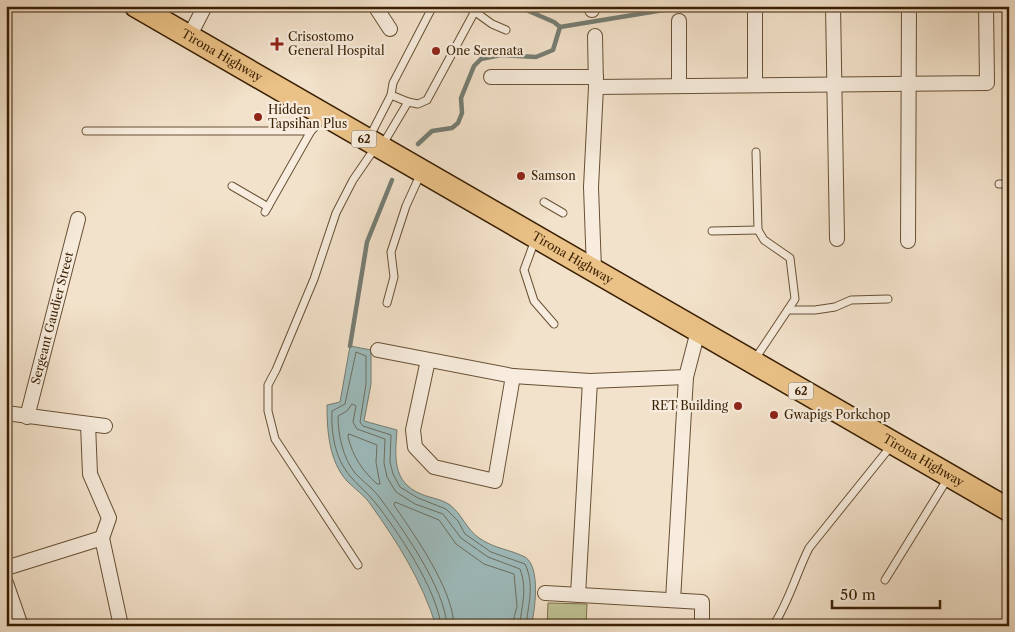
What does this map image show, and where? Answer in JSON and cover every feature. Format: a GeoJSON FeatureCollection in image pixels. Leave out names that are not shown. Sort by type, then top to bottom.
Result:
{"type":"FeatureCollection","features":[{"type":"Feature","properties":{"kind":"main road","name":"Tirona Highway"},"geometry":{"type":"LineString","coordinates":[[136,6],[189,37],[318,124],[375,145],[1009,510]]}},
{"type":"Feature","properties":{"kind":"street"},"geometry":{"type":"LineString","coordinates":[[189,37],[205,6]]}},
{"type":"Feature","properties":{"kind":"street"},"geometry":{"type":"LineString","coordinates":[[375,6],[390,29]]}},
{"type":"Feature","properties":{"kind":"street"},"geometry":{"type":"LineString","coordinates":[[833,6],[837,240]]}},
{"type":"Feature","properties":{"kind":"street"},"geometry":{"type":"LineString","coordinates":[[908,241],[909,6]]}},
{"type":"Feature","properties":{"kind":"street"},"geometry":{"type":"LineString","coordinates":[[491,77],[679,86],[987,83],[986,6]]}},
{"type":"Feature","properties":{"kind":"street"},"geometry":{"type":"LineString","coordinates":[[755,9],[755,86]]}},
{"type":"Feature","properties":{"kind":"street"},"geometry":{"type":"LineString","coordinates":[[679,21],[679,86]]}},
{"type":"Feature","properties":{"kind":"street"},"geometry":{"type":"LineString","coordinates":[[594,270],[592,187],[596,82],[595,36]]}},
{"type":"Feature","properties":{"kind":"street","name":"Sergeant Gaudier Street"},"geometry":{"type":"LineString","coordinates":[[27,417],[78,219]]}},
{"type":"Feature","properties":{"kind":"street"},"geometry":{"type":"LineString","coordinates":[[673,600],[686,377],[698,331]]}},
{"type":"Feature","properties":{"kind":"street"},"geometry":{"type":"LineString","coordinates":[[378,350],[513,376],[590,382],[686,377]]}},
{"type":"Feature","properties":{"kind":"street"},"geometry":{"type":"LineString","coordinates":[[428,360],[412,430],[415,447],[434,467],[494,481],[513,376]]}},
{"type":"Feature","properties":{"kind":"street"},"geometry":{"type":"LineString","coordinates":[[578,595],[590,382]]}},
{"type":"Feature","properties":{"kind":"street"},"geometry":{"type":"LineString","coordinates":[[6,413],[105,426]]}},
{"type":"Feature","properties":{"kind":"street"},"geometry":{"type":"LineString","coordinates":[[88,424],[90,474],[109,518],[102,538],[121,626]]}},
{"type":"Feature","properties":{"kind":"street"},"geometry":{"type":"LineString","coordinates":[[6,568],[102,538]]}},
{"type":"Feature","properties":{"kind":"street"},"geometry":{"type":"LineString","coordinates":[[6,583],[21,626]]}},
{"type":"Feature","properties":{"kind":"street"},"geometry":{"type":"LineString","coordinates":[[545,593],[702,602],[702,626]]}},
{"type":"Feature","properties":{"kind":"lane"},"geometry":{"type":"LineString","coordinates":[[375,145],[393,83],[433,6]]}},
{"type":"Feature","properties":{"kind":"lane"},"geometry":{"type":"LineString","coordinates":[[467,6],[492,24],[506,30]]}},
{"type":"Feature","properties":{"kind":"lane"},"geometry":{"type":"LineString","coordinates":[[391,95],[418,104],[427,100],[475,11]]}},
{"type":"Feature","properties":{"kind":"lane"},"geometry":{"type":"LineString","coordinates":[[358,565],[275,439],[268,411],[268,384],[276,370],[314,279],[336,213],[353,180],[375,145],[408,102]]}},
{"type":"Feature","properties":{"kind":"lane"},"geometry":{"type":"LineString","coordinates":[[86,131],[318,124]]}},
{"type":"Feature","properties":{"kind":"lane"},"geometry":{"type":"LineString","coordinates":[[232,186],[266,210],[318,124]]}},
{"type":"Feature","properties":{"kind":"lane"},"geometry":{"type":"LineString","coordinates":[[753,363],[795,299],[790,258],[764,240],[758,230],[756,152]]}},
{"type":"Feature","properties":{"kind":"lane"},"geometry":{"type":"LineString","coordinates":[[387,303],[394,277],[391,252],[406,206],[421,172]]}},
{"type":"Feature","properties":{"kind":"lane"},"geometry":{"type":"LineString","coordinates":[[999,184],[1009,184]]}},
{"type":"Feature","properties":{"kind":"lane"},"geometry":{"type":"LineString","coordinates":[[544,202],[563,213]]}},
{"type":"Feature","properties":{"kind":"lane"},"geometry":{"type":"LineString","coordinates":[[712,231],[758,230]]}},
{"type":"Feature","properties":{"kind":"lane"},"geometry":{"type":"LineString","coordinates":[[537,237],[524,270],[534,301],[554,324]]}},
{"type":"Feature","properties":{"kind":"lane"},"geometry":{"type":"LineString","coordinates":[[788,310],[815,310],[835,307],[850,300],[888,299]]}},
{"type":"Feature","properties":{"kind":"lane"},"geometry":{"type":"LineString","coordinates":[[772,626],[782,612],[799,567],[809,548],[894,444]]}},
{"type":"Feature","properties":{"kind":"lane"},"geometry":{"type":"LineString","coordinates":[[885,580],[949,476]]}},
{"type":"Feature","properties":{"kind":"green space"},"geometry":{"type":"Polygon","coordinates":[[[548,603],[587,604],[586,626],[547,626],[548,603]]]}},
{"type":"Feature","properties":{"kind":"water"},"geometry":{"type":"Polygon","coordinates":[[[350,346],[371,350],[371,384],[364,421],[397,430],[397,468],[405,483],[421,494],[450,505],[479,538],[525,557],[530,562],[536,590],[531,626],[436,626],[424,593],[400,548],[369,502],[341,473],[333,455],[330,445],[327,405],[340,402],[350,346]]]}},
{"type":"Feature","properties":{"kind":"waterway"},"geometry":{"type":"LineString","coordinates":[[418,144],[432,131],[452,128],[458,123],[462,113],[461,98],[474,66],[481,59],[501,55],[536,57],[553,50],[560,27],[554,22],[517,6]]}},
{"type":"Feature","properties":{"kind":"waterway"},"geometry":{"type":"LineString","coordinates":[[560,27],[688,6]]}},
{"type":"Feature","properties":{"kind":"waterway"},"geometry":{"type":"LineString","coordinates":[[350,346],[367,242],[392,180]]}},
{"type":"Feature","properties":{"kind":"place","name":"Crisostomo General Hospital"},"geometry":{"type":"Point","coordinates":[277,44]}},
{"type":"Feature","properties":{"kind":"place","name":"One Serenata"},"geometry":{"type":"Point","coordinates":[436,51]}},
{"type":"Feature","properties":{"kind":"place","name":"Hidden Tapsihan Plus"},"geometry":{"type":"Point","coordinates":[258,117]}},
{"type":"Feature","properties":{"kind":"place","name":"Samson"},"geometry":{"type":"Point","coordinates":[521,176]}},
{"type":"Feature","properties":{"kind":"place","name":"RET Building"},"geometry":{"type":"Point","coordinates":[738,406]}},
{"type":"Feature","properties":{"kind":"place","name":"Gwapigs Porkchop"},"geometry":{"type":"Point","coordinates":[774,415]}}]}
